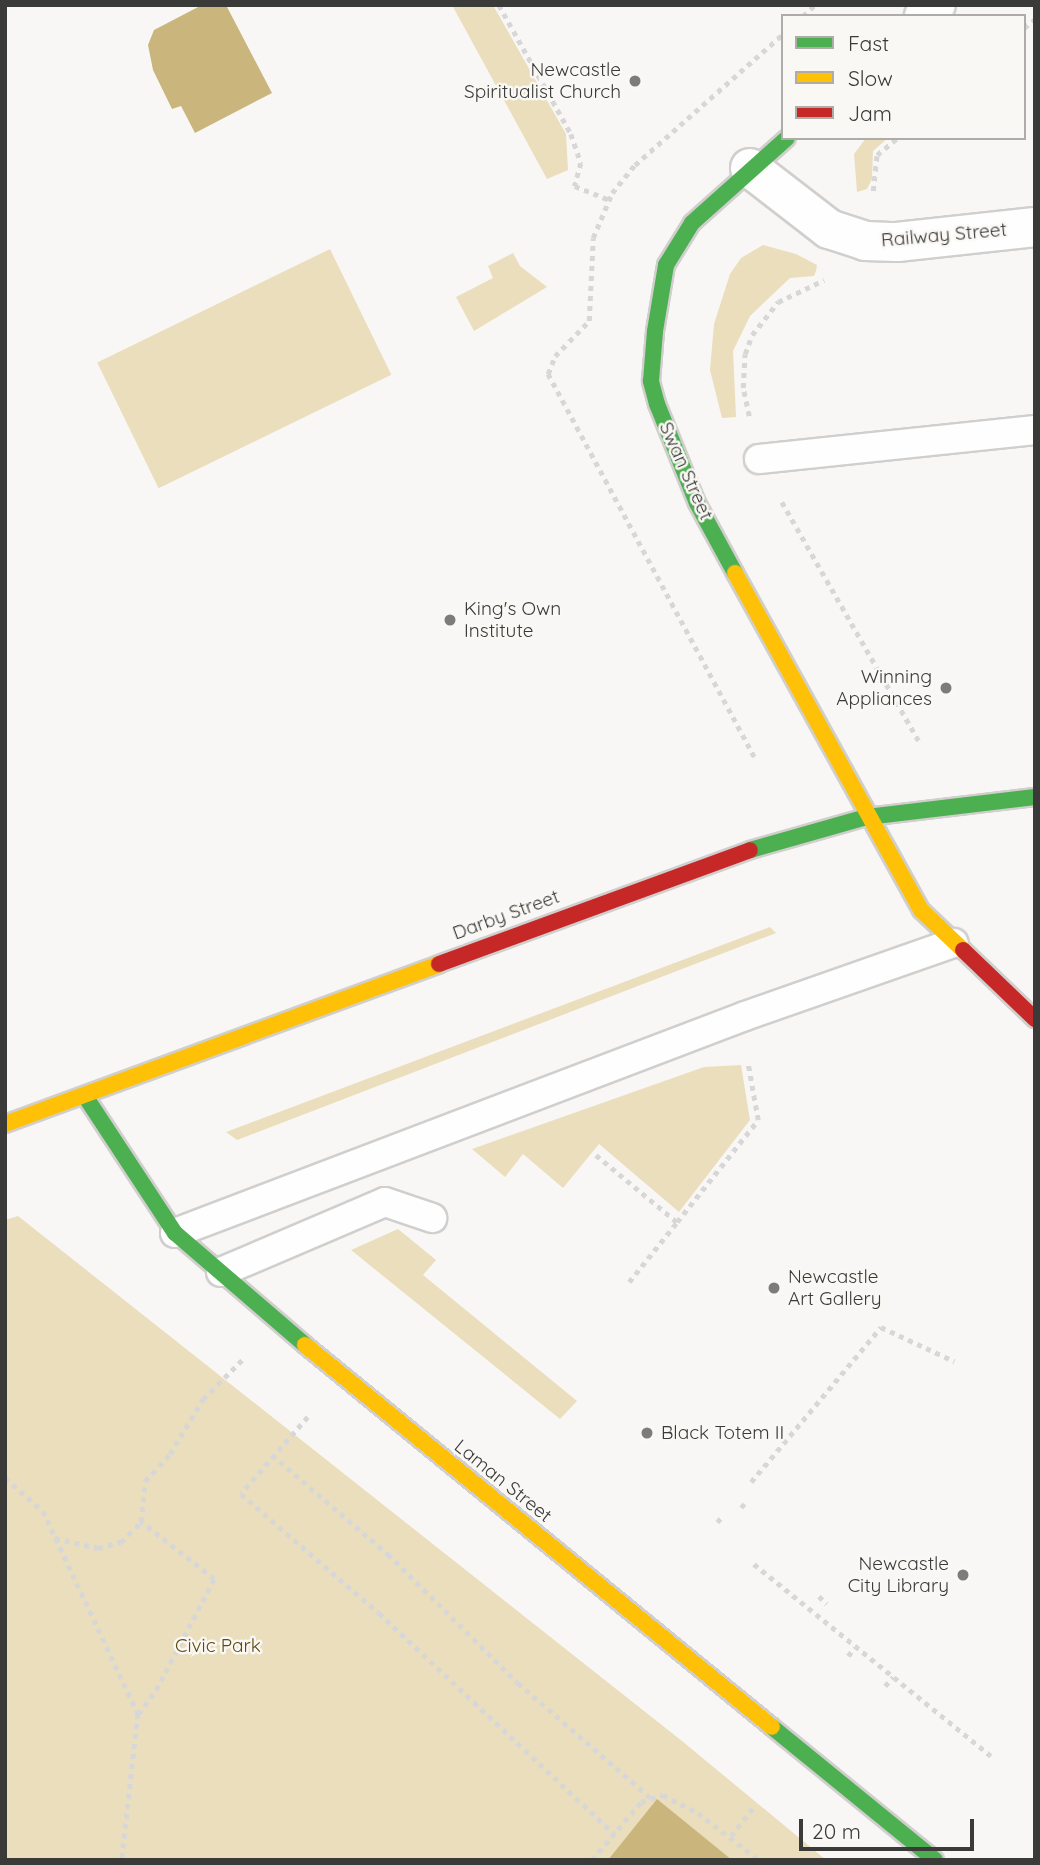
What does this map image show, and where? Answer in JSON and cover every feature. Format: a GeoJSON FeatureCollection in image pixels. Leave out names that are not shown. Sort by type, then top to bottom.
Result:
{"type":"FeatureCollection","features":[{"type":"Feature","properties":{"kind":"street","name":"Swan Street"},"geometry":{"type":"LineString","coordinates":[[785,140],[750,168],[692,223],[666,265],[658,300],[652,381],[697,503],[867,817],[921,910],[1035,1019]]}},
{"type":"Feature","properties":{"kind":"street","name":"Railway Street"},"geometry":{"type":"LineString","coordinates":[[750,168],[829,229],[865,241],[1024,228]]}},
{"type":"Feature","properties":{"kind":"street","name":"Darby Street"},"geometry":{"type":"LineString","coordinates":[[5,1124],[781,838],[867,817],[1035,797]]}},
{"type":"Feature","properties":{"kind":"street","name":"Laman Street"},"geometry":{"type":"LineString","coordinates":[[85,1096],[175,1233],[362,1393],[935,1860]]}},
{"type":"Feature","properties":{"kind":"lane"},"geometry":{"type":"LineString","coordinates":[[759,458],[1035,430]]}},
{"type":"Feature","properties":{"kind":"lane"},"geometry":{"type":"LineString","coordinates":[[175,1233],[745,1016],[954,943]]}},
{"type":"Feature","properties":{"kind":"lane"},"geometry":{"type":"LineString","coordinates":[[221,1272],[385,1202],[432,1218]]}},
{"type":"Feature","properties":{"kind":"path"},"geometry":{"type":"LineString","coordinates":[[499,5],[570,134],[581,163],[575,186],[609,200]]}},
{"type":"Feature","properties":{"kind":"path"},"geometry":{"type":"LineString","coordinates":[[629,1282],[758,1120],[747,1060],[734,1061]]}},
{"type":"Feature","properties":{"kind":"path"},"geometry":{"type":"LineString","coordinates":[[596,1155],[677,1222]]}},
{"type":"Feature","properties":{"kind":"path"},"geometry":{"type":"LineString","coordinates":[[751,1482],[881,1327],[954,1361]]}},
{"type":"Feature","properties":{"kind":"path"},"geometry":{"type":"LineString","coordinates":[[54,1538],[98,1548],[121,1542],[141,1522],[145,1481],[170,1454],[203,1399],[242,1360]]}},
{"type":"Feature","properties":{"kind":"path"},"geometry":{"type":"LineString","coordinates":[[308,1417],[272,1455],[241,1494],[379,1613],[614,1834]]}},
{"type":"Feature","properties":{"kind":"path"},"geometry":{"type":"LineString","coordinates":[[272,1455],[388,1554],[519,1684],[652,1799]]}},
{"type":"Feature","properties":{"kind":"path"},"geometry":{"type":"LineString","coordinates":[[5,1478],[43,1511],[138,1714]]}},
{"type":"Feature","properties":{"kind":"path"},"geometry":{"type":"LineString","coordinates":[[717,1522],[722,1517]]}},
{"type":"Feature","properties":{"kind":"path"},"geometry":{"type":"LineString","coordinates":[[122,1860],[138,1714],[156,1690],[214,1579],[141,1522]]}},
{"type":"Feature","properties":{"kind":"path"},"geometry":{"type":"LineString","coordinates":[[754,1564],[991,1756]]}},
{"type":"Feature","properties":{"kind":"path"},"geometry":{"type":"LineString","coordinates":[[818,1596],[827,1604]]}},
{"type":"Feature","properties":{"kind":"path"},"geometry":{"type":"LineString","coordinates":[[848,1656],[855,1647]]}},
{"type":"Feature","properties":{"kind":"path"},"geometry":{"type":"LineString","coordinates":[[885,1686],[893,1677]]}},
{"type":"Feature","properties":{"kind":"path"},"geometry":{"type":"LineString","coordinates":[[592,1860],[641,1802],[663,1795],[731,1836],[759,1860]]}},
{"type":"Feature","properties":{"kind":"path"},"geometry":{"type":"LineString","coordinates":[[731,1836],[754,1807]]}},
{"type":"Feature","properties":{"kind":"green space"},"geometry":{"type":"Polygon","coordinates":[[[452,5],[493,5],[566,134],[568,170],[547,179],[452,5]]]}},
{"type":"Feature","properties":{"kind":"green space"},"geometry":{"type":"Polygon","coordinates":[[[864,140],[886,140],[873,151],[872,179],[867,189],[857,192],[854,154],[864,140]]]}},
{"type":"Feature","properties":{"kind":"green space"},"geometry":{"type":"Polygon","coordinates":[[[763,245],[796,254],[817,265],[816,271],[814,276],[790,278],[750,316],[733,351],[736,417],[722,418],[710,370],[714,324],[730,274],[741,258],[763,245]]]}},
{"type":"Feature","properties":{"kind":"green space"},"geometry":{"type":"Polygon","coordinates":[[[330,249],[391,375],[159,488],[97,363],[330,249]]]}},
{"type":"Feature","properties":{"kind":"green space"},"geometry":{"type":"Polygon","coordinates":[[[513,253],[520,266],[547,287],[474,331],[456,297],[493,278],[488,266],[513,253]]]}},
{"type":"Feature","properties":{"kind":"green space"},"geometry":{"type":"Polygon","coordinates":[[[770,927],[776,933],[237,1140],[226,1132],[770,927]]]}},
{"type":"Feature","properties":{"kind":"green space"},"geometry":{"type":"Polygon","coordinates":[[[741,1065],[750,1120],[679,1212],[599,1144],[563,1188],[523,1154],[505,1177],[472,1149],[704,1067],[741,1065]]]}},
{"type":"Feature","properties":{"kind":"green space","name":"Civic Park"},"geometry":{"type":"Polygon","coordinates":[[[18,1216],[682,1741],[826,1860],[5,1860],[5,1220],[18,1216]]]}},
{"type":"Feature","properties":{"kind":"green space"},"geometry":{"type":"Polygon","coordinates":[[[398,1229],[436,1260],[423,1275],[577,1401],[560,1419],[351,1250],[398,1229]]]}},
{"type":"Feature","properties":{"kind":"shaded area"},"geometry":{"type":"Polygon","coordinates":[[[202,5],[226,5],[272,93],[195,133],[181,106],[172,109],[153,70],[148,45],[154,30],[202,5]]]}},
{"type":"Feature","properties":{"kind":"shaded area"},"geometry":{"type":"Polygon","coordinates":[[[657,1799],[732,1860],[608,1860],[657,1799]]]}},
{"type":"Feature","properties":{"kind":"traffic: fast"},"geometry":{"type":"LineString","coordinates":[[735,573],[697,503],[657,404],[651,381],[655,331],[666,265],[692,223],[785,140]]}},
{"type":"Feature","properties":{"kind":"traffic: fast"},"geometry":{"type":"LineString","coordinates":[[750,850],[867,817],[1035,797]]}},
{"type":"Feature","properties":{"kind":"traffic: fast"},"geometry":{"type":"LineString","coordinates":[[85,1096],[175,1233],[305,1345]]}},
{"type":"Feature","properties":{"kind":"traffic: fast"},"geometry":{"type":"LineString","coordinates":[[772,1727],[935,1860]]}},
{"type":"Feature","properties":{"kind":"traffic: slow"},"geometry":{"type":"LineString","coordinates":[[735,573],[921,910],[963,950]]}},
{"type":"Feature","properties":{"kind":"traffic: slow"},"geometry":{"type":"LineString","coordinates":[[5,1124],[439,964]]}},
{"type":"Feature","properties":{"kind":"traffic: slow"},"geometry":{"type":"LineString","coordinates":[[305,1345],[772,1727]]}},
{"type":"Feature","properties":{"kind":"traffic: jam"},"geometry":{"type":"LineString","coordinates":[[439,964],[750,850]]}},
{"type":"Feature","properties":{"kind":"traffic: jam"},"geometry":{"type":"LineString","coordinates":[[963,950],[1035,1019]]}},
{"type":"Feature","properties":{"kind":"place","name":"Newcastle Spiritualist Church"},"geometry":{"type":"Point","coordinates":[635,81]}},
{"type":"Feature","properties":{"kind":"place","name":"King's Own Institute"},"geometry":{"type":"Point","coordinates":[450,620]}},
{"type":"Feature","properties":{"kind":"place","name":"Winning Appliances"},"geometry":{"type":"Point","coordinates":[946,688]}},
{"type":"Feature","properties":{"kind":"place","name":"Newcastle Art Gallery"},"geometry":{"type":"Point","coordinates":[774,1288]}},
{"type":"Feature","properties":{"kind":"place","name":"Black Totem II"},"geometry":{"type":"Point","coordinates":[647,1433]}},
{"type":"Feature","properties":{"kind":"place","name":"Newcastle City Library"},"geometry":{"type":"Point","coordinates":[963,1575]}}]}
